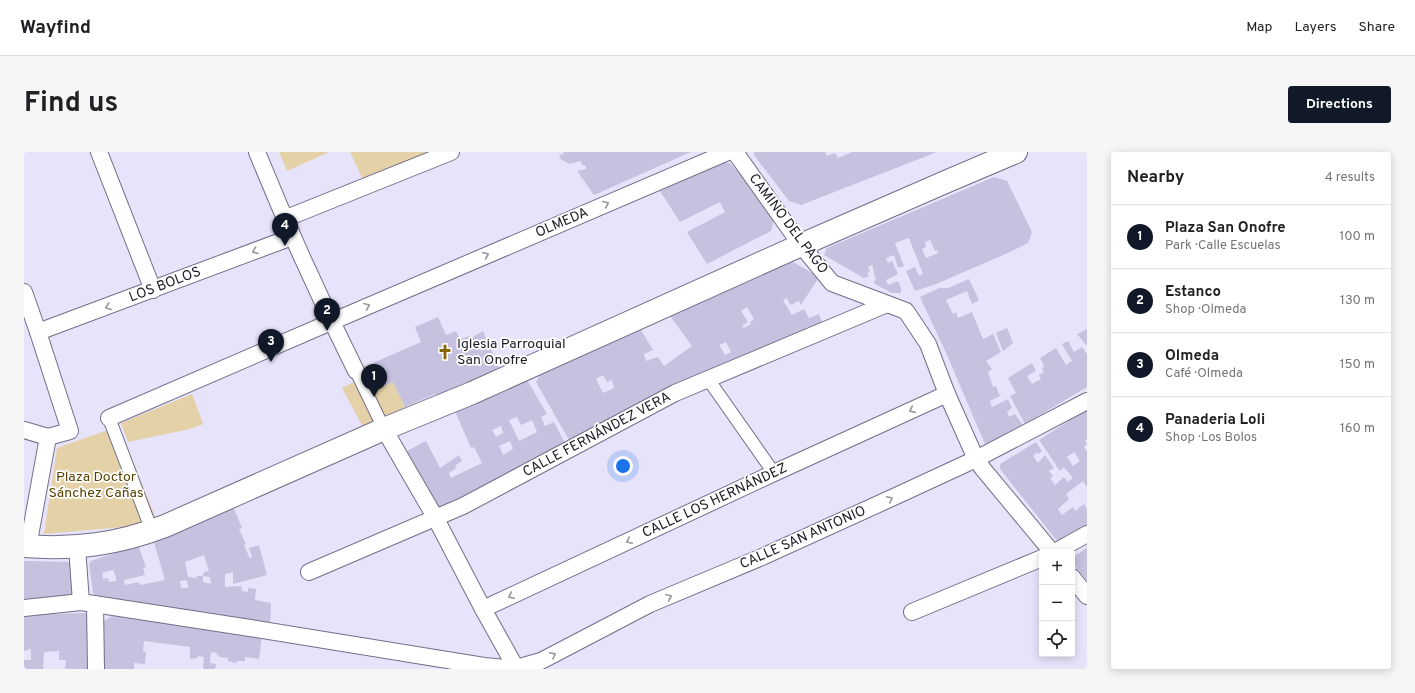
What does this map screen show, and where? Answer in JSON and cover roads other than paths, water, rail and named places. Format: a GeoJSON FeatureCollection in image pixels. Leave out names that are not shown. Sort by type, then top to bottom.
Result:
{"type":"FeatureCollection","features":[{"type":"Feature","properties":{"kind":"main road"},"geometry":{"type":"LineString","coordinates":[[26,546],[77,548],[120,540],[152,531],[271,480],[384,429],[472,393],[801,245],[1016,152]]}},
{"type":"Feature","properties":{"kind":"street"},"geometry":{"type":"LineString","coordinates":[[99,152],[153,290]]}},
{"type":"Feature","properties":{"kind":"street"},"geometry":{"type":"LineString","coordinates":[[256,152],[292,237],[331,322],[384,429],[436,517],[483,609],[517,668]]}},
{"type":"Feature","properties":{"kind":"street"},"geometry":{"type":"LineString","coordinates":[[284,218],[451,152]]}},
{"type":"Feature","properties":{"kind":"street","name":"OLMEDA"},"geometry":{"type":"LineString","coordinates":[[109,418],[728,152]]}},
{"type":"Feature","properties":{"kind":"street","name":"CAMINO DEL PAGO"},"geometry":{"type":"LineString","coordinates":[[735,152],[801,245],[832,283],[906,311],[928,344],[947,394],[979,464],[1051,549]]}},
{"type":"Feature","properties":{"kind":"street","name":"LOS BOLOS"},"geometry":{"type":"LineString","coordinates":[[38,332],[292,237]]}},
{"type":"Feature","properties":{"kind":"street"},"geometry":{"type":"LineString","coordinates":[[24,292],[28,316],[38,332],[70,431],[48,437],[24,430]]}},
{"type":"Feature","properties":{"kind":"street","name":"CALLE FERNÁNDEZ VERA"},"geometry":{"type":"LineString","coordinates":[[309,572],[463,506],[675,393],[887,304]]}},
{"type":"Feature","properties":{"kind":"street"},"geometry":{"type":"LineString","coordinates":[[708,379],[774,473]]}},
{"type":"Feature","properties":{"kind":"street","name":"CALLE LOS HERNÁNDEZ"},"geometry":{"type":"LineString","coordinates":[[483,609],[947,394]]}},
{"type":"Feature","properties":{"kind":"street","name":"CALLE SAN ANTONIO"},"geometry":{"type":"LineString","coordinates":[[24,608],[88,603],[484,666],[517,668],[541,661],[650,604],[979,464],[1087,401]]}},
{"type":"Feature","properties":{"kind":"street"},"geometry":{"type":"LineString","coordinates":[[109,418],[152,531]]}},
{"type":"Feature","properties":{"kind":"street"},"geometry":{"type":"LineString","coordinates":[[26,546],[48,437]]}},
{"type":"Feature","properties":{"kind":"street"},"geometry":{"type":"LineString","coordinates":[[1060,549],[1087,534]]}},
{"type":"Feature","properties":{"kind":"street"},"geometry":{"type":"LineString","coordinates":[[77,548],[88,603],[96,669]]}},
{"type":"Feature","properties":{"kind":"street"},"geometry":{"type":"LineString","coordinates":[[912,612],[1039,559]]}},
{"type":"Feature","properties":{"kind":"street"},"geometry":{"type":"LineString","coordinates":[[1075,581],[1087,596]]}},
{"type":"Feature","properties":{"kind":"place","name":"Panaderia Loli"},"geometry":{"type":"Point","coordinates":[285,246]}},
{"type":"Feature","properties":{"kind":"place","name":"Estanco"},"geometry":{"type":"Point","coordinates":[327,331]}},
{"type":"Feature","properties":{"kind":"place","name":"Iglesia Parroquial San Onofre"},"geometry":{"type":"Point","coordinates":[445,352]}},
{"type":"Feature","properties":{"kind":"place","name":"Olmeda"},"geometry":{"type":"Point","coordinates":[271,362]}},
{"type":"Feature","properties":{"kind":"place","name":"Plaza San Onofre"},"geometry":{"type":"Point","coordinates":[374,397]}},
{"type":"Feature","properties":{"kind":"park label","name":"Plaza Doctor Sánchez Cañas"},"geometry":{"type":"Point","coordinates":[96,486]}}]}
